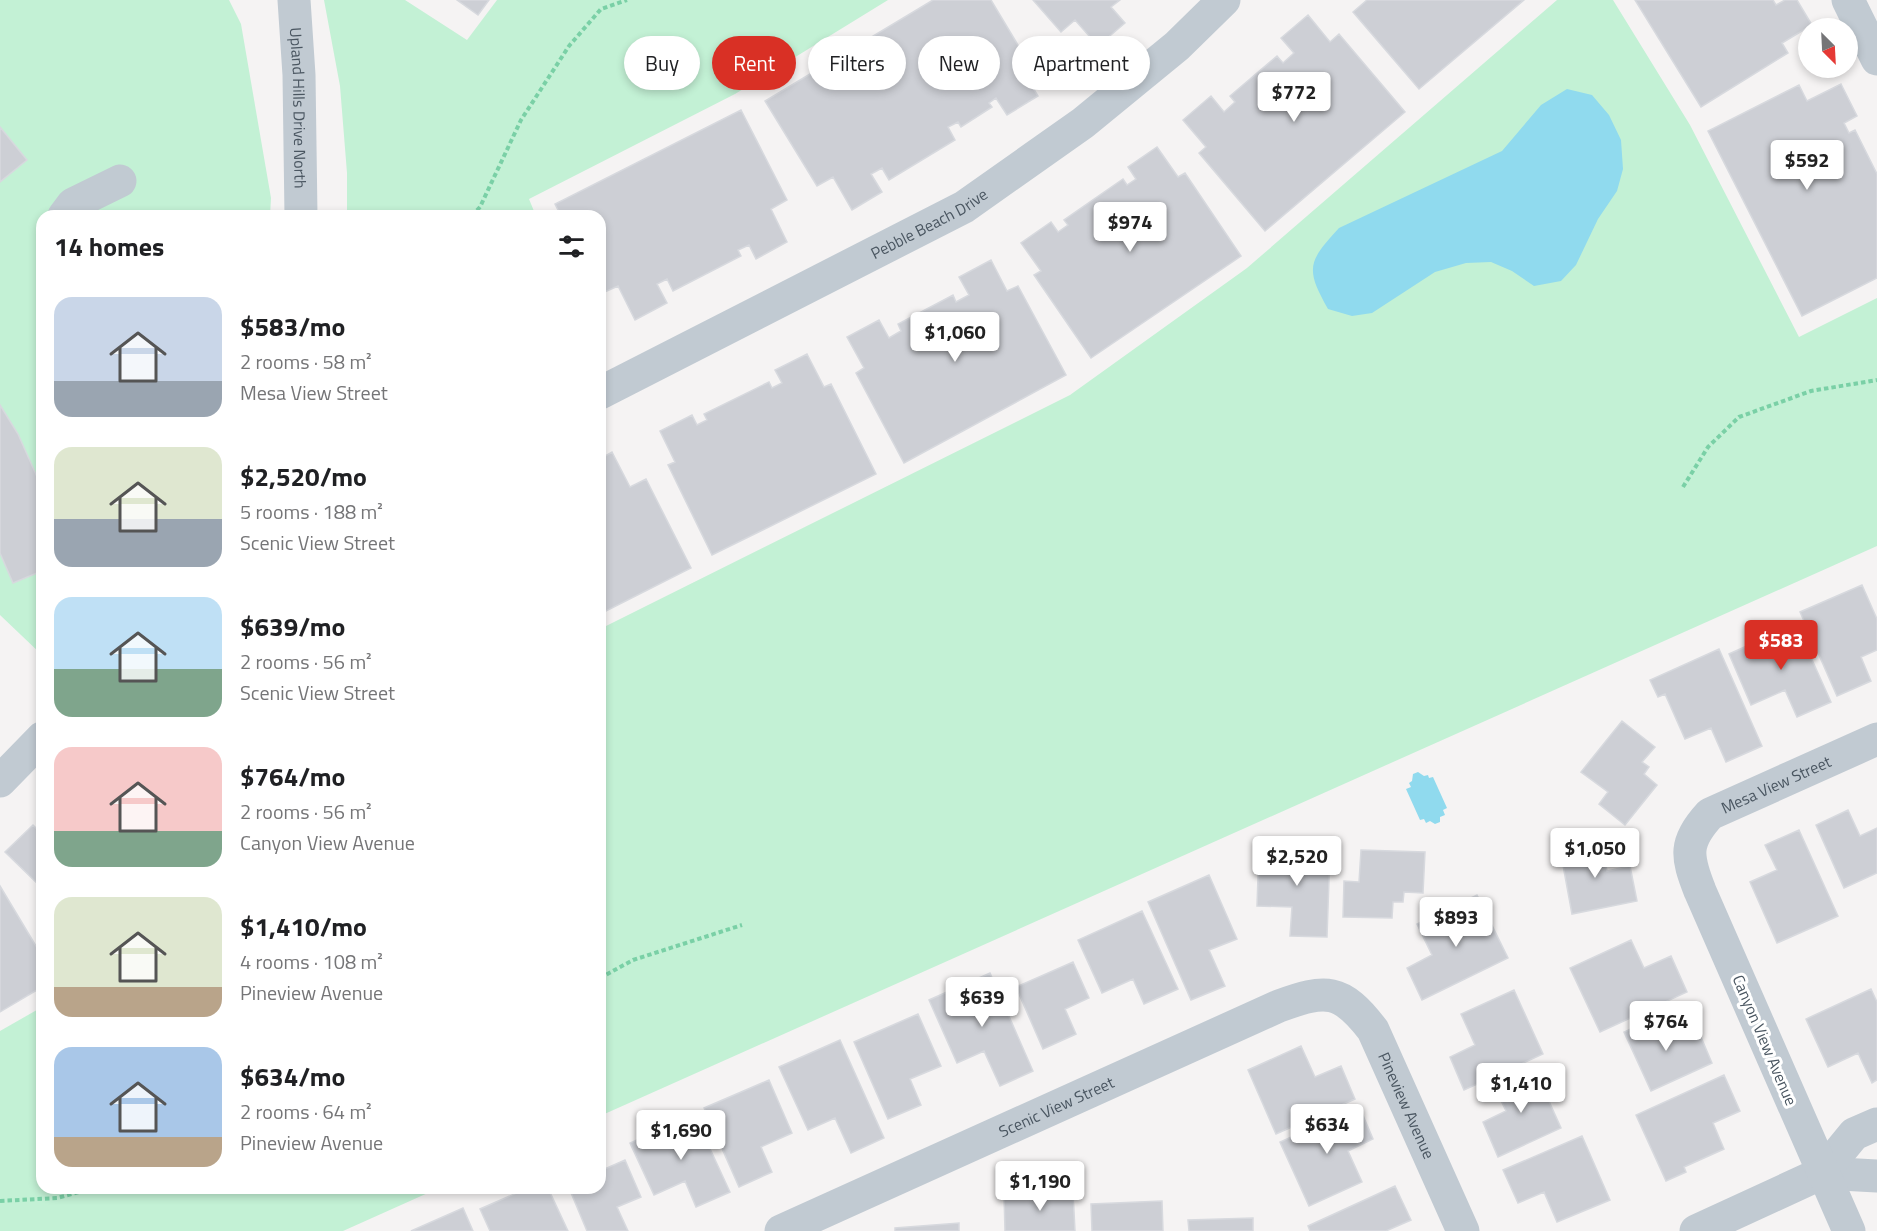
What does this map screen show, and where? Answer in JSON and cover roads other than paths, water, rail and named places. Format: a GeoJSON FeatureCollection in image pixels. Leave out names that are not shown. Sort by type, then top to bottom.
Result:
{"type":"FeatureCollection","features":[{"type":"Feature","properties":{"kind":"street","name":"Upland Hills Drive North"},"geometry":{"type":"LineString","coordinates":[[294,0],[299,75],[300,210]]}},
{"type":"Feature","properties":{"kind":"street","name":"Pebble Beach Drive"},"geometry":{"type":"LineString","coordinates":[[606,390],[964,207],[1083,123],[1177,46],[1224,0]]}},
{"type":"Feature","properties":{"kind":"street"},"geometry":{"type":"LineString","coordinates":[[1848,0],[1877,59]]}},
{"type":"Feature","properties":{"kind":"street"},"geometry":{"type":"LineString","coordinates":[[68,210],[73,204],[120,181]]}},
{"type":"Feature","properties":{"kind":"street","name":"Mesa View Street"},"geometry":{"type":"LineString","coordinates":[[1689,846],[1696,829],[1710,814],[1877,739]]}},
{"type":"Feature","properties":{"kind":"street"},"geometry":{"type":"LineString","coordinates":[[0,781],[36,744]]}},
{"type":"Feature","properties":{"kind":"street","name":"Canyon View Avenue"},"geometry":{"type":"LineString","coordinates":[[1689,846],[1690,866],[1700,891],[1849,1231]]}},
{"type":"Feature","properties":{"kind":"street","name":"Scenic View Street"},"geometry":{"type":"LineString","coordinates":[[781,1231],[1279,1006],[1307,996],[1333,996]]}},
{"type":"Feature","properties":{"kind":"street","name":"Pineview Avenue"},"geometry":{"type":"LineString","coordinates":[[1333,996],[1356,1007],[1373,1030],[1463,1231]]}},
{"type":"Feature","properties":{"kind":"street"},"geometry":{"type":"LineString","coordinates":[[1696,1231],[1822,1173],[1854,1134],[1877,1125]]}},
{"type":"Feature","properties":{"kind":"street"},"geometry":{"type":"LineString","coordinates":[[1822,1173],[1877,1176]]}},
{"type":"Feature","properties":{"kind":"water"},"geometry":{"type":"Polygon","coordinates":[[[1567,89],[1592,95],[1609,115],[1621,140],[1623,169],[1617,191],[1598,219],[1576,265],[1561,281],[1534,286],[1512,271],[1491,262],[1466,263],[1435,272],[1372,313],[1352,316],[1328,309],[1316,284],[1313,266],[1321,249],[1339,228],[1502,151],[1541,105],[1567,89]]]}},
{"type":"Feature","properties":{"kind":"water"},"geometry":{"type":"Polygon","coordinates":[[[1418,772],[1424,776],[1428,775],[1429,778],[1433,777],[1447,808],[1443,810],[1445,815],[1440,817],[1440,822],[1435,824],[1430,821],[1426,823],[1424,819],[1420,820],[1406,789],[1411,787],[1409,783],[1412,781],[1413,774],[1418,772]]]}}]}
